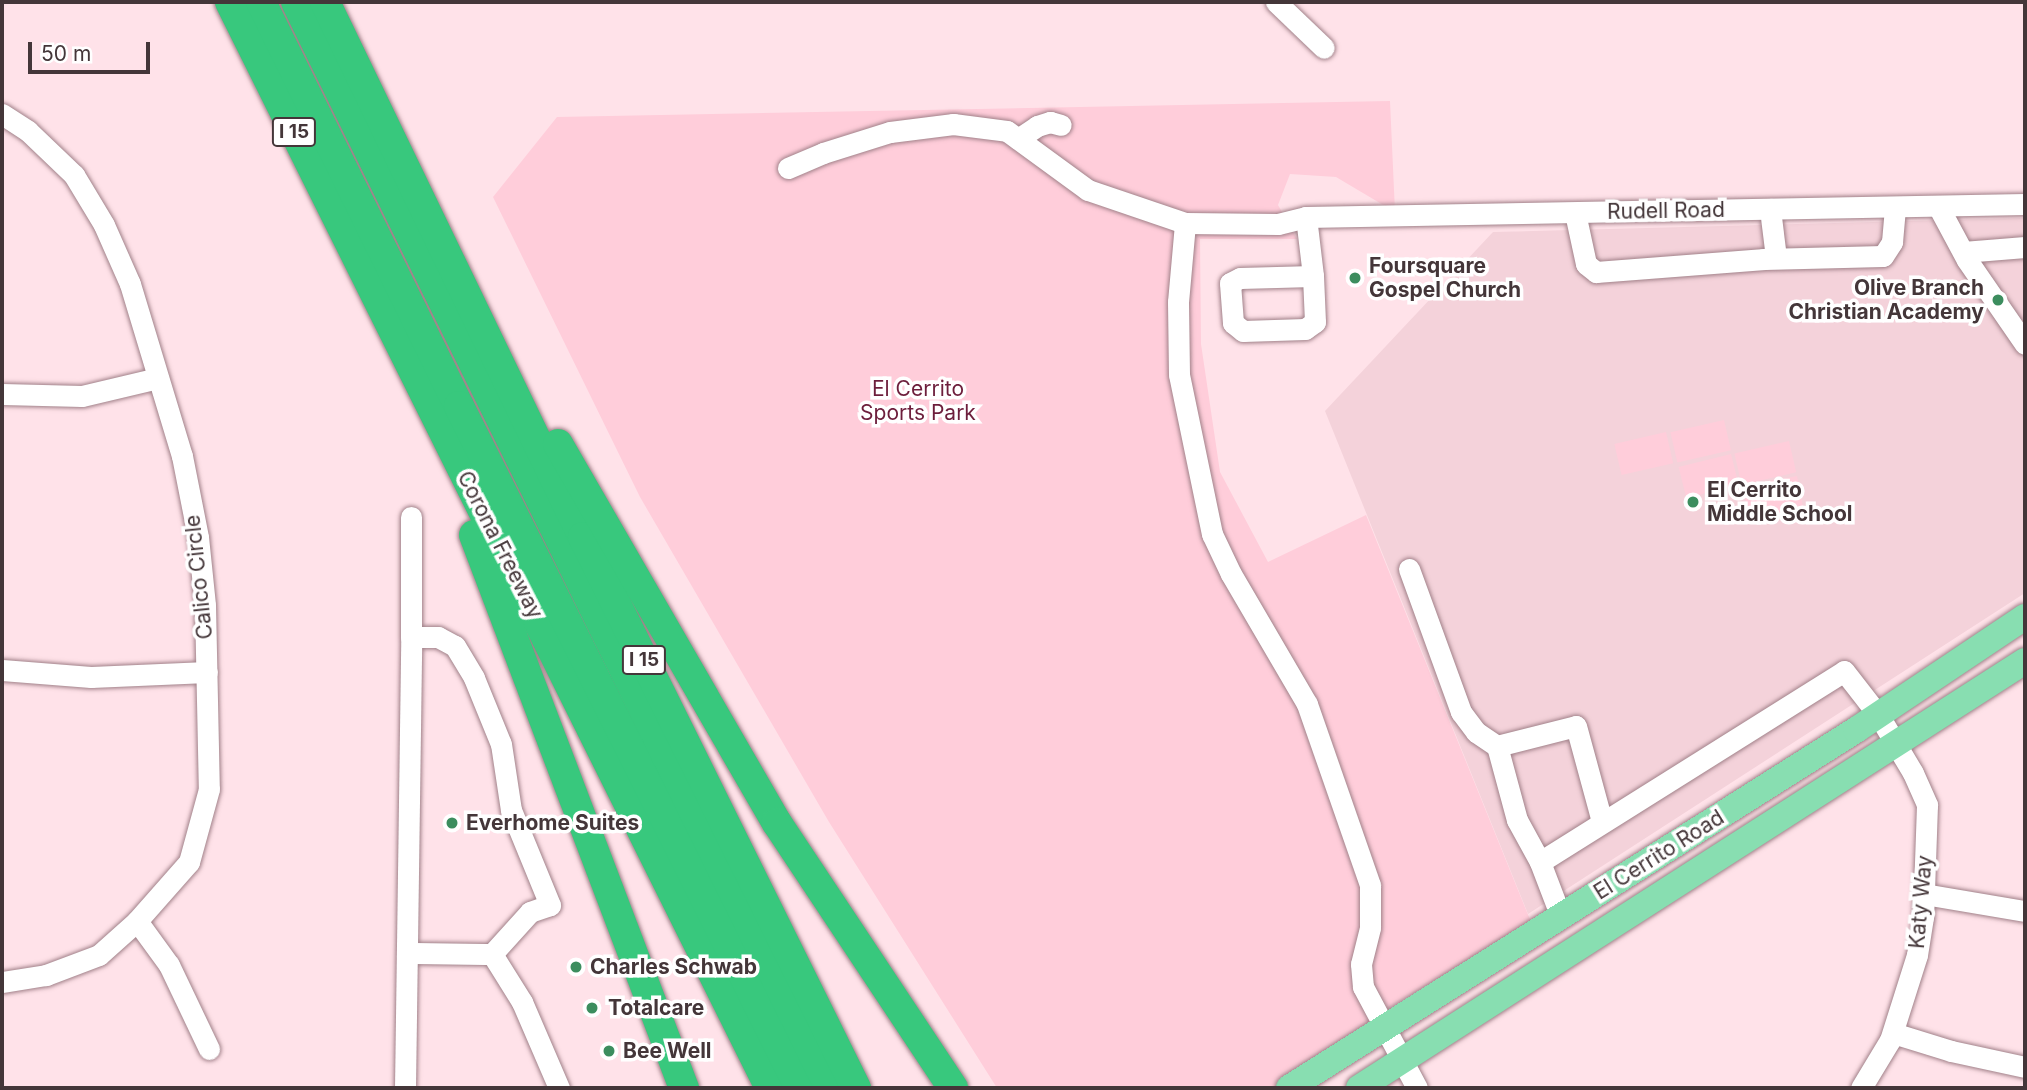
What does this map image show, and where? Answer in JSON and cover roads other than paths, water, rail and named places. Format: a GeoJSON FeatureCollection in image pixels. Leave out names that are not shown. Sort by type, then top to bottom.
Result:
{"type":"FeatureCollection","features":[{"type":"Feature","properties":{"kind":"highway","name":"Corona Freeway"},"geometry":{"type":"LineString","coordinates":[[230,2],[770,1088]]}},
{"type":"Feature","properties":{"kind":"highway"},"geometry":{"type":"LineString","coordinates":[[261,2],[606,702],[800,1088]]}},
{"type":"Feature","properties":{"kind":"highway"},"geometry":{"type":"LineString","coordinates":[[296,2],[830,1088]]}},
{"type":"Feature","properties":{"kind":"highway","name":"I 15"},"geometry":{"type":"LineString","coordinates":[[325,2],[856,1088]]}},
{"type":"Feature","properties":{"kind":"highway"},"geometry":{"type":"LineString","coordinates":[[435,231],[777,823],[953,1088]]}},
{"type":"Feature","properties":{"kind":"highway"},"geometry":{"type":"LineString","coordinates":[[357,261],[491,573],[684,1088]]}},
{"type":"Feature","properties":{"kind":"highway"},"geometry":{"type":"LineString","coordinates":[[606,702],[624,753],[679,866],[749,1046]]}},
{"type":"Feature","properties":{"kind":"main road","name":"El Cerrito Road"},"geometry":{"type":"LineString","coordinates":[[1289,1088],[1879,716],[2025,617]]}},
{"type":"Feature","properties":{"kind":"main road","name":"El Cerrito Road"},"geometry":{"type":"LineString","coordinates":[[1359,1088],[2025,661]]}},
{"type":"Feature","properties":{"kind":"street"},"geometry":{"type":"LineString","coordinates":[[1276,2],[1324,48]]}},
{"type":"Feature","properties":{"kind":"street","name":"Calico Circle"},"geometry":{"type":"LineString","coordinates":[[2,114],[28,131],[74,175],[104,225],[130,284],[182,456],[198,537],[205,605],[209,789],[189,862],[137,921],[99,955],[46,975],[2,982]]}},
{"type":"Feature","properties":{"kind":"street"},"geometry":{"type":"LineString","coordinates":[[1018,139],[1037,126],[1051,122],[1061,125]]}},
{"type":"Feature","properties":{"kind":"street","name":"Rudell Road"},"geometry":{"type":"LineString","coordinates":[[789,168],[823,153],[890,132],[953,124],[1007,131],[1088,190],[1185,223],[1283,223],[1307,217],[2025,204]]}},
{"type":"Feature","properties":{"kind":"street"},"geometry":{"type":"LineString","coordinates":[[1938,206],[1963,252],[2025,344]]}},
{"type":"Feature","properties":{"kind":"street"},"geometry":{"type":"LineString","coordinates":[[1575,212],[1586,264],[1596,272],[1776,258],[1883,256],[1892,242],[1895,207]]}},
{"type":"Feature","properties":{"kind":"street"},"geometry":{"type":"LineString","coordinates":[[1770,209],[1776,258]]}},
{"type":"Feature","properties":{"kind":"street"},"geometry":{"type":"LineString","coordinates":[[1307,217],[1313,276]]}},
{"type":"Feature","properties":{"kind":"street"},"geometry":{"type":"LineString","coordinates":[[1185,223],[1178,302],[1179,374],[1202,492],[1218,552],[1307,704],[1370,886],[1370,927],[1361,977],[1363,987],[1417,1088]]}},
{"type":"Feature","properties":{"kind":"street"},"geometry":{"type":"LineString","coordinates":[[1963,252],[2025,247]]}},
{"type":"Feature","properties":{"kind":"street"},"geometry":{"type":"LineString","coordinates":[[2,394],[82,396],[158,378]]}},
{"type":"Feature","properties":{"kind":"street"},"geometry":{"type":"LineString","coordinates":[[405,1088],[411,517]]}},
{"type":"Feature","properties":{"kind":"street"},"geometry":{"type":"LineString","coordinates":[[1409,569],[1461,712],[1476,732],[1497,746],[1517,820],[1540,862],[1561,917]]}},
{"type":"Feature","properties":{"kind":"street"},"geometry":{"type":"LineString","coordinates":[[407,953],[492,954],[530,912],[551,905],[511,810],[501,744],[474,678],[455,646],[438,637],[411,637]]}},
{"type":"Feature","properties":{"kind":"street"},"geometry":{"type":"LineString","coordinates":[[2,670],[91,677],[206,673]]}},
{"type":"Feature","properties":{"kind":"street","name":"Katy Way"},"geometry":{"type":"LineString","coordinates":[[1602,822],[1844,671],[1879,716],[1927,804],[1924,894],[1917,955],[1893,1032],[1861,1088]]}},
{"type":"Feature","properties":{"kind":"street"},"geometry":{"type":"LineString","coordinates":[[1497,746],[1576,726],[1602,822],[1540,862]]}},
{"type":"Feature","properties":{"kind":"street"},"geometry":{"type":"LineString","coordinates":[[1924,894],[2025,911]]}},
{"type":"Feature","properties":{"kind":"street"},"geometry":{"type":"LineString","coordinates":[[137,921],[169,965],[209,1049]]}},
{"type":"Feature","properties":{"kind":"street"},"geometry":{"type":"LineString","coordinates":[[492,954],[522,1002],[559,1088]]}},
{"type":"Feature","properties":{"kind":"street"},"geometry":{"type":"LineString","coordinates":[[1893,1032],[1941,1048],[2025,1067]]}},
{"type":"Feature","properties":{"kind":"place","name":"Foursquare Gospel Church"},"geometry":{"type":"Point","coordinates":[1355,278]}},
{"type":"Feature","properties":{"kind":"place","name":"Olive Branch Christian Academy"},"geometry":{"type":"Point","coordinates":[1998,300]}},
{"type":"Feature","properties":{"kind":"place","name":"El Cerrito Middle School"},"geometry":{"type":"Point","coordinates":[1693,502]}},
{"type":"Feature","properties":{"kind":"place","name":"Everhome Suites"},"geometry":{"type":"Point","coordinates":[452,823]}},
{"type":"Feature","properties":{"kind":"place","name":"Charles Schwab"},"geometry":{"type":"Point","coordinates":[576,967]}},
{"type":"Feature","properties":{"kind":"place","name":"Totalcare"},"geometry":{"type":"Point","coordinates":[592,1008]}},
{"type":"Feature","properties":{"kind":"place","name":"Bee Well"},"geometry":{"type":"Point","coordinates":[609,1051]}},
{"type":"Feature","properties":{"kind":"park label","name":"El Cerrito Sports Park"},"geometry":{"type":"Point","coordinates":[918,401]}}]}
